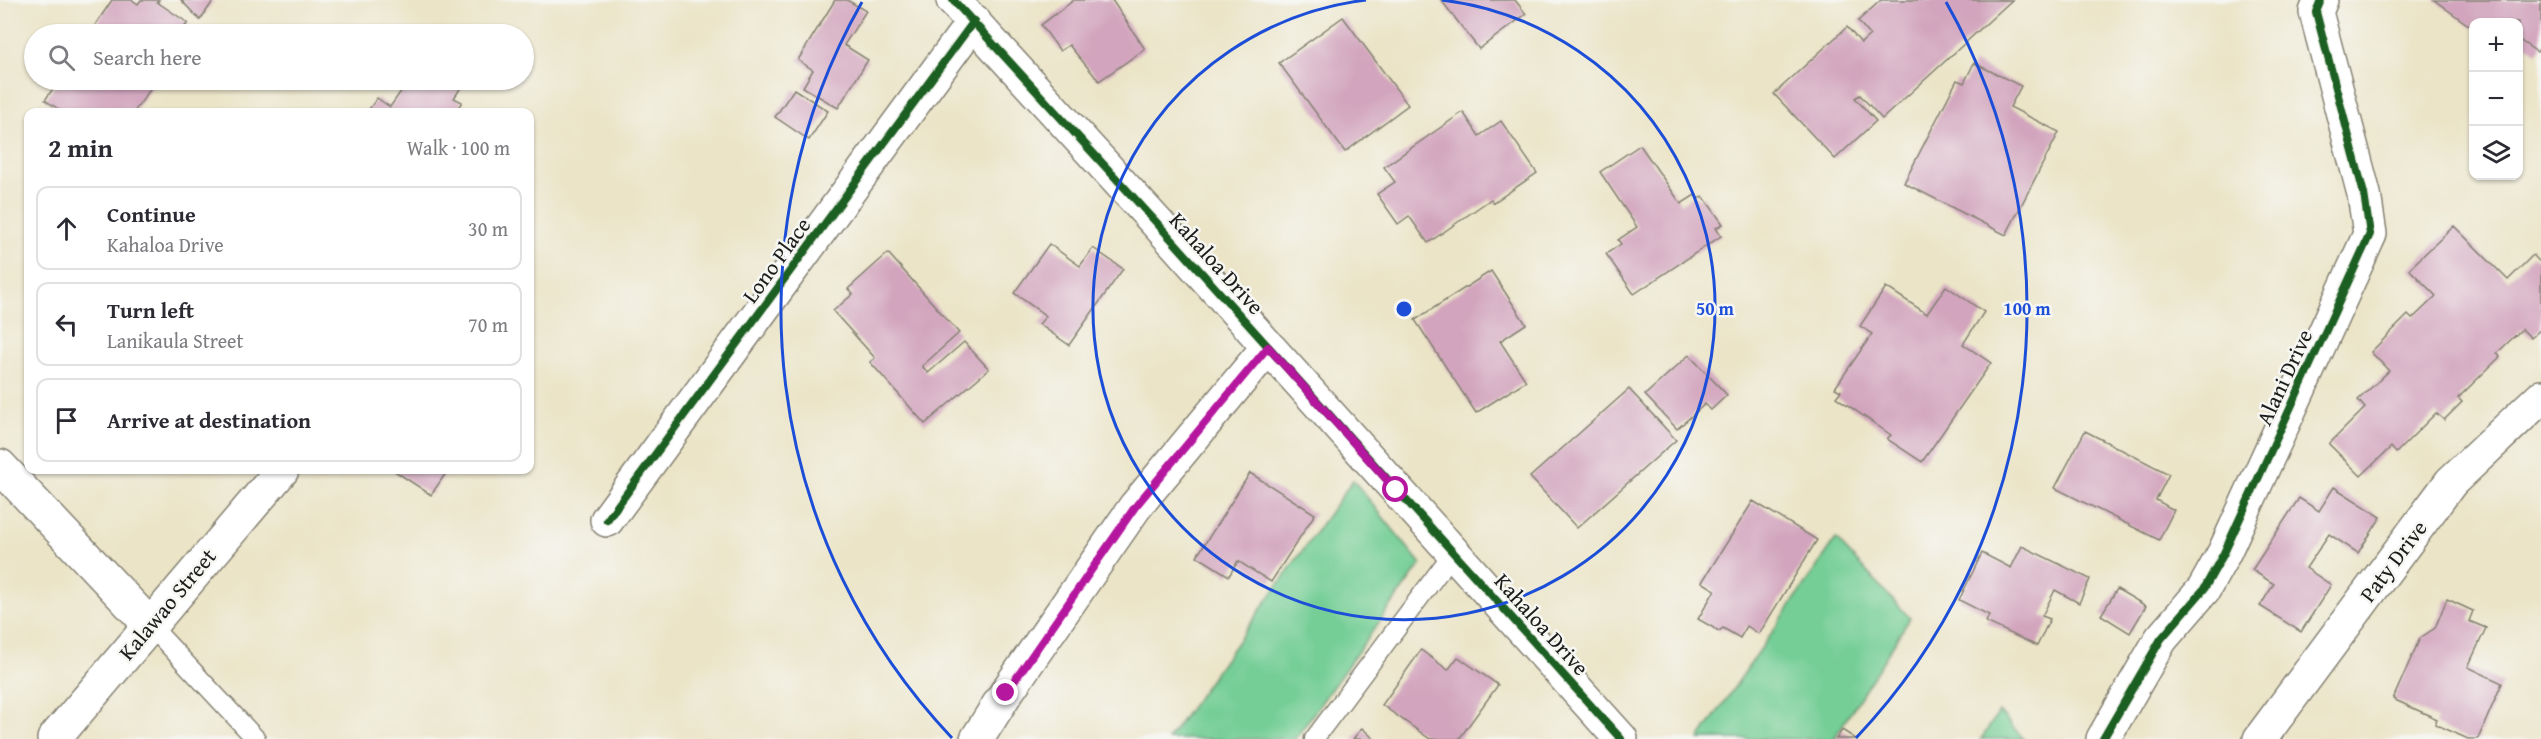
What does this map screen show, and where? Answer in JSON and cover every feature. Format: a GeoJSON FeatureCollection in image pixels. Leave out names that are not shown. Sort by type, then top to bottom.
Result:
{"type":"FeatureCollection","features":[{"type":"Feature","properties":{"kind":"street","name":"Alani Drive"},"geometry":{"type":"LineString","coordinates":[[2103,739],[2161,639],[2204,589],[2224,553],[2370,234],[2364,194],[2316,12],[2321,0]]}},
{"type":"Feature","properties":{"kind":"street","name":"Kahaloa Drive"},"geometry":{"type":"LineString","coordinates":[[963,11],[1621,739]]}},
{"type":"Feature","properties":{"kind":"street","name":"Lono Place"},"geometry":{"type":"LineString","coordinates":[[607,520],[963,11]]}},
{"type":"Feature","properties":{"kind":"street"},"geometry":{"type":"LineString","coordinates":[[977,739],[1006,693],[1135,507],[1268,347]]}},
{"type":"Feature","properties":{"kind":"street","name":"Paty Drive"},"geometry":{"type":"LineString","coordinates":[[2260,739],[2451,482],[2541,397]]}},
{"type":"Feature","properties":{"kind":"street"},"geometry":{"type":"LineString","coordinates":[[0,466],[149,624]]}},
{"type":"Feature","properties":{"kind":"street","name":"Kalawao Street"},"geometry":{"type":"LineString","coordinates":[[54,739],[149,624],[279,474]]}},
{"type":"Feature","properties":{"kind":"lane"},"geometry":{"type":"LineString","coordinates":[[1314,739],[1453,553]]}},
{"type":"Feature","properties":{"kind":"lane"},"geometry":{"type":"LineString","coordinates":[[149,624],[256,739]]}},
{"type":"Feature","properties":{"kind":"green space"},"geometry":{"type":"Polygon","coordinates":[[[1353,480],[1421,564],[1295,739],[1168,739],[1353,480]]]}},
{"type":"Feature","properties":{"kind":"green space"},"geometry":{"type":"Polygon","coordinates":[[[1836,539],[1910,618],[1834,739],[1699,739],[1836,539]]]}},
{"type":"Feature","properties":{"kind":"green space"},"geometry":{"type":"Polygon","coordinates":[[[1999,712],[2024,739],[1981,739],[1999,712]]]}},
{"type":"Feature","properties":{"kind":"building"},"geometry":{"type":"Polygon","coordinates":[[[112,0],[132,0],[138,4],[141,0],[159,0],[157,2],[188,23],[187,24],[96,24],[112,0]]]}},
{"type":"Feature","properties":{"kind":"building"},"geometry":{"type":"Polygon","coordinates":[[[181,0],[214,0],[200,20],[181,0]]]}},
{"type":"Feature","properties":{"kind":"building"},"geometry":{"type":"Polygon","coordinates":[[[835,0],[847,0],[866,11],[844,45],[868,60],[838,108],[803,87],[813,70],[798,60],[835,0]]]}},
{"type":"Feature","properties":{"kind":"building"},"geometry":{"type":"Polygon","coordinates":[[[1074,0],[1112,0],[1145,49],[1099,81],[1069,45],[1060,51],[1041,25],[1074,0]]]}},
{"type":"Feature","properties":{"kind":"building"},"geometry":{"type":"Polygon","coordinates":[[[1441,0],[1515,0],[1526,14],[1479,49],[1441,0]]]}},
{"type":"Feature","properties":{"kind":"building"},"geometry":{"type":"Polygon","coordinates":[[[1881,0],[2012,0],[1882,119],[1860,95],[1855,98],[1876,121],[1835,159],[1774,94],[1847,27],[1861,43],[1870,35],[1858,21],[1881,0]]]}},
{"type":"Feature","properties":{"kind":"building"},"geometry":{"type":"Polygon","coordinates":[[[2434,0],[2541,0],[2541,46],[2537,52],[2523,42],[2523,18],[2469,18],[2469,25],[2434,0]]]}},
{"type":"Feature","properties":{"kind":"building"},"geometry":{"type":"Polygon","coordinates":[[[1343,17],[1408,105],[1345,152],[1279,63],[1343,17]]]}},
{"type":"Feature","properties":{"kind":"building"},"geometry":{"type":"Polygon","coordinates":[[[1974,63],[2021,86],[2010,107],[2059,132],[2006,235],[1904,183],[1957,80],[1964,83],[1974,63]]]}},
{"type":"Feature","properties":{"kind":"building"},"geometry":{"type":"Polygon","coordinates":[[[794,89],[828,111],[809,140],[775,117],[794,89]]]}},
{"type":"Feature","properties":{"kind":"building"},"geometry":{"type":"Polygon","coordinates":[[[52,90],[150,90],[137,108],[57,108],[45,100],[52,90]]]}},
{"type":"Feature","properties":{"kind":"building"},"geometry":{"type":"Polygon","coordinates":[[[402,90],[459,90],[454,98],[462,102],[458,108],[370,108],[377,98],[390,107],[402,90]]]}},
{"type":"Feature","properties":{"kind":"building"},"geometry":{"type":"Polygon","coordinates":[[[1463,112],[1479,136],[1501,121],[1537,173],[1493,203],[1491,199],[1428,243],[1409,216],[1398,224],[1377,194],[1395,182],[1384,167],[1463,112]]]}},
{"type":"Feature","properties":{"kind":"building"},"geometry":{"type":"Polygon","coordinates":[[[1640,145],[1681,204],[1695,195],[1698,199],[1703,196],[1723,224],[1716,228],[1721,236],[1634,294],[1606,254],[1621,244],[1618,240],[1637,227],[1600,172],[1640,145]]]}},
{"type":"Feature","properties":{"kind":"building"},"geometry":{"type":"Polygon","coordinates":[[[2454,226],[2508,280],[2533,255],[2541,263],[2541,329],[2531,338],[2522,329],[2497,353],[2500,357],[2458,398],[2462,402],[2444,420],[2436,413],[2396,453],[2391,447],[2361,476],[2329,444],[2365,408],[2358,400],[2389,371],[2371,352],[2408,315],[2412,319],[2436,296],[2409,269],[2454,226]]]}},
{"type":"Feature","properties":{"kind":"building"},"geometry":{"type":"Polygon","coordinates":[[[1049,244],[1080,266],[1093,248],[1123,269],[1069,345],[1039,324],[1046,316],[1014,293],[1049,244]]]}},
{"type":"Feature","properties":{"kind":"building"},"geometry":{"type":"Polygon","coordinates":[[[888,253],[959,333],[922,366],[928,373],[964,342],[989,369],[925,424],[870,362],[875,358],[833,311],[853,294],[848,289],[888,253]]]}},
{"type":"Feature","properties":{"kind":"building"},"geometry":{"type":"Polygon","coordinates":[[[1491,271],[1526,324],[1500,341],[1526,381],[1476,413],[1415,320],[1491,271]]]}},
{"type":"Feature","properties":{"kind":"building"},"geometry":{"type":"Polygon","coordinates":[[[1946,286],[1984,312],[1963,344],[1991,363],[1922,462],[1887,439],[1891,435],[1836,397],[1841,391],[1835,388],[1872,334],[1860,326],[1886,287],[1927,314],[1946,286]]]}},
{"type":"Feature","properties":{"kind":"building"},"geometry":{"type":"Polygon","coordinates":[[[1689,355],[1727,395],[1711,410],[1705,404],[1677,429],[1645,395],[1689,355]]]}},
{"type":"Feature","properties":{"kind":"building"},"geometry":{"type":"Polygon","coordinates":[[[1629,389],[1676,440],[1577,528],[1530,477],[1629,389]]]}},
{"type":"Feature","properties":{"kind":"building"},"geometry":{"type":"Polygon","coordinates":[[[2085,431],[2169,474],[2156,500],[2174,510],[2159,540],[2055,488],[2085,431]]]}},
{"type":"Feature","properties":{"kind":"building"},"geometry":{"type":"Polygon","coordinates":[[[1250,473],[1315,514],[1271,582],[1238,561],[1229,576],[1197,556],[1250,473]]]}},
{"type":"Feature","properties":{"kind":"building"},"geometry":{"type":"Polygon","coordinates":[[[399,474],[445,474],[431,495],[399,474]]]}},
{"type":"Feature","properties":{"kind":"building"},"geometry":{"type":"Polygon","coordinates":[[[2334,487],[2381,517],[2358,553],[2329,534],[2306,568],[2331,585],[2301,632],[2260,606],[2274,584],[2252,570],[2299,498],[2319,511],[2334,487]]]}},
{"type":"Feature","properties":{"kind":"building"},"geometry":{"type":"Polygon","coordinates":[[[1753,501],[1817,540],[1759,634],[1747,626],[1740,638],[1723,628],[1719,631],[1698,619],[1715,590],[1702,582],[1753,501]]]}},
{"type":"Feature","properties":{"kind":"building"},"geometry":{"type":"Polygon","coordinates":[[[2022,546],[2090,579],[2079,603],[2055,590],[2042,616],[2050,619],[2037,646],[1986,622],[1989,615],[1959,600],[1982,553],[2011,568],[2022,546]]]}},
{"type":"Feature","properties":{"kind":"building"},"geometry":{"type":"Polygon","coordinates":[[[2117,589],[2146,606],[2130,633],[2101,615],[2117,589]]]}},
{"type":"Feature","properties":{"kind":"building"},"geometry":{"type":"Polygon","coordinates":[[[2447,599],[2473,611],[2469,621],[2486,628],[2468,667],[2502,683],[2478,739],[2468,739],[2435,724],[2437,719],[2393,699],[2420,638],[2435,628],[2447,599]]]}},
{"type":"Feature","properties":{"kind":"building"},"geometry":{"type":"Polygon","coordinates":[[[1421,650],[1448,670],[1458,657],[1498,685],[1459,739],[1430,739],[1382,705],[1421,650]]]}},
{"type":"Feature","properties":{"kind":"building"},"geometry":{"type":"Polygon","coordinates":[[[1362,728],[1374,739],[1353,739],[1362,728]]]}},
{"type":"Feature","properties":{"kind":"building"},"geometry":{"type":"Polygon","coordinates":[[[1842,730],[1856,739],[1836,739],[1842,730]]]}},
{"type":"Feature","properties":{"kind":"cycle path"},"geometry":{"type":"LineString","coordinates":[[953,0],[1621,739]]}},
{"type":"Feature","properties":{"kind":"cycle path"},"geometry":{"type":"LineString","coordinates":[[2103,739],[2161,639],[2204,589],[2224,553],[2370,234],[2364,194],[2316,12],[2321,0]]}},
{"type":"Feature","properties":{"kind":"cycle path"},"geometry":{"type":"LineString","coordinates":[[607,520],[974,21]]}},
{"type":"Feature","properties":{"kind":"route"},"geometry":{"type":"LineString","coordinates":[[1006,693],[1135,507],[1268,347],[1396,490]]}}]}
